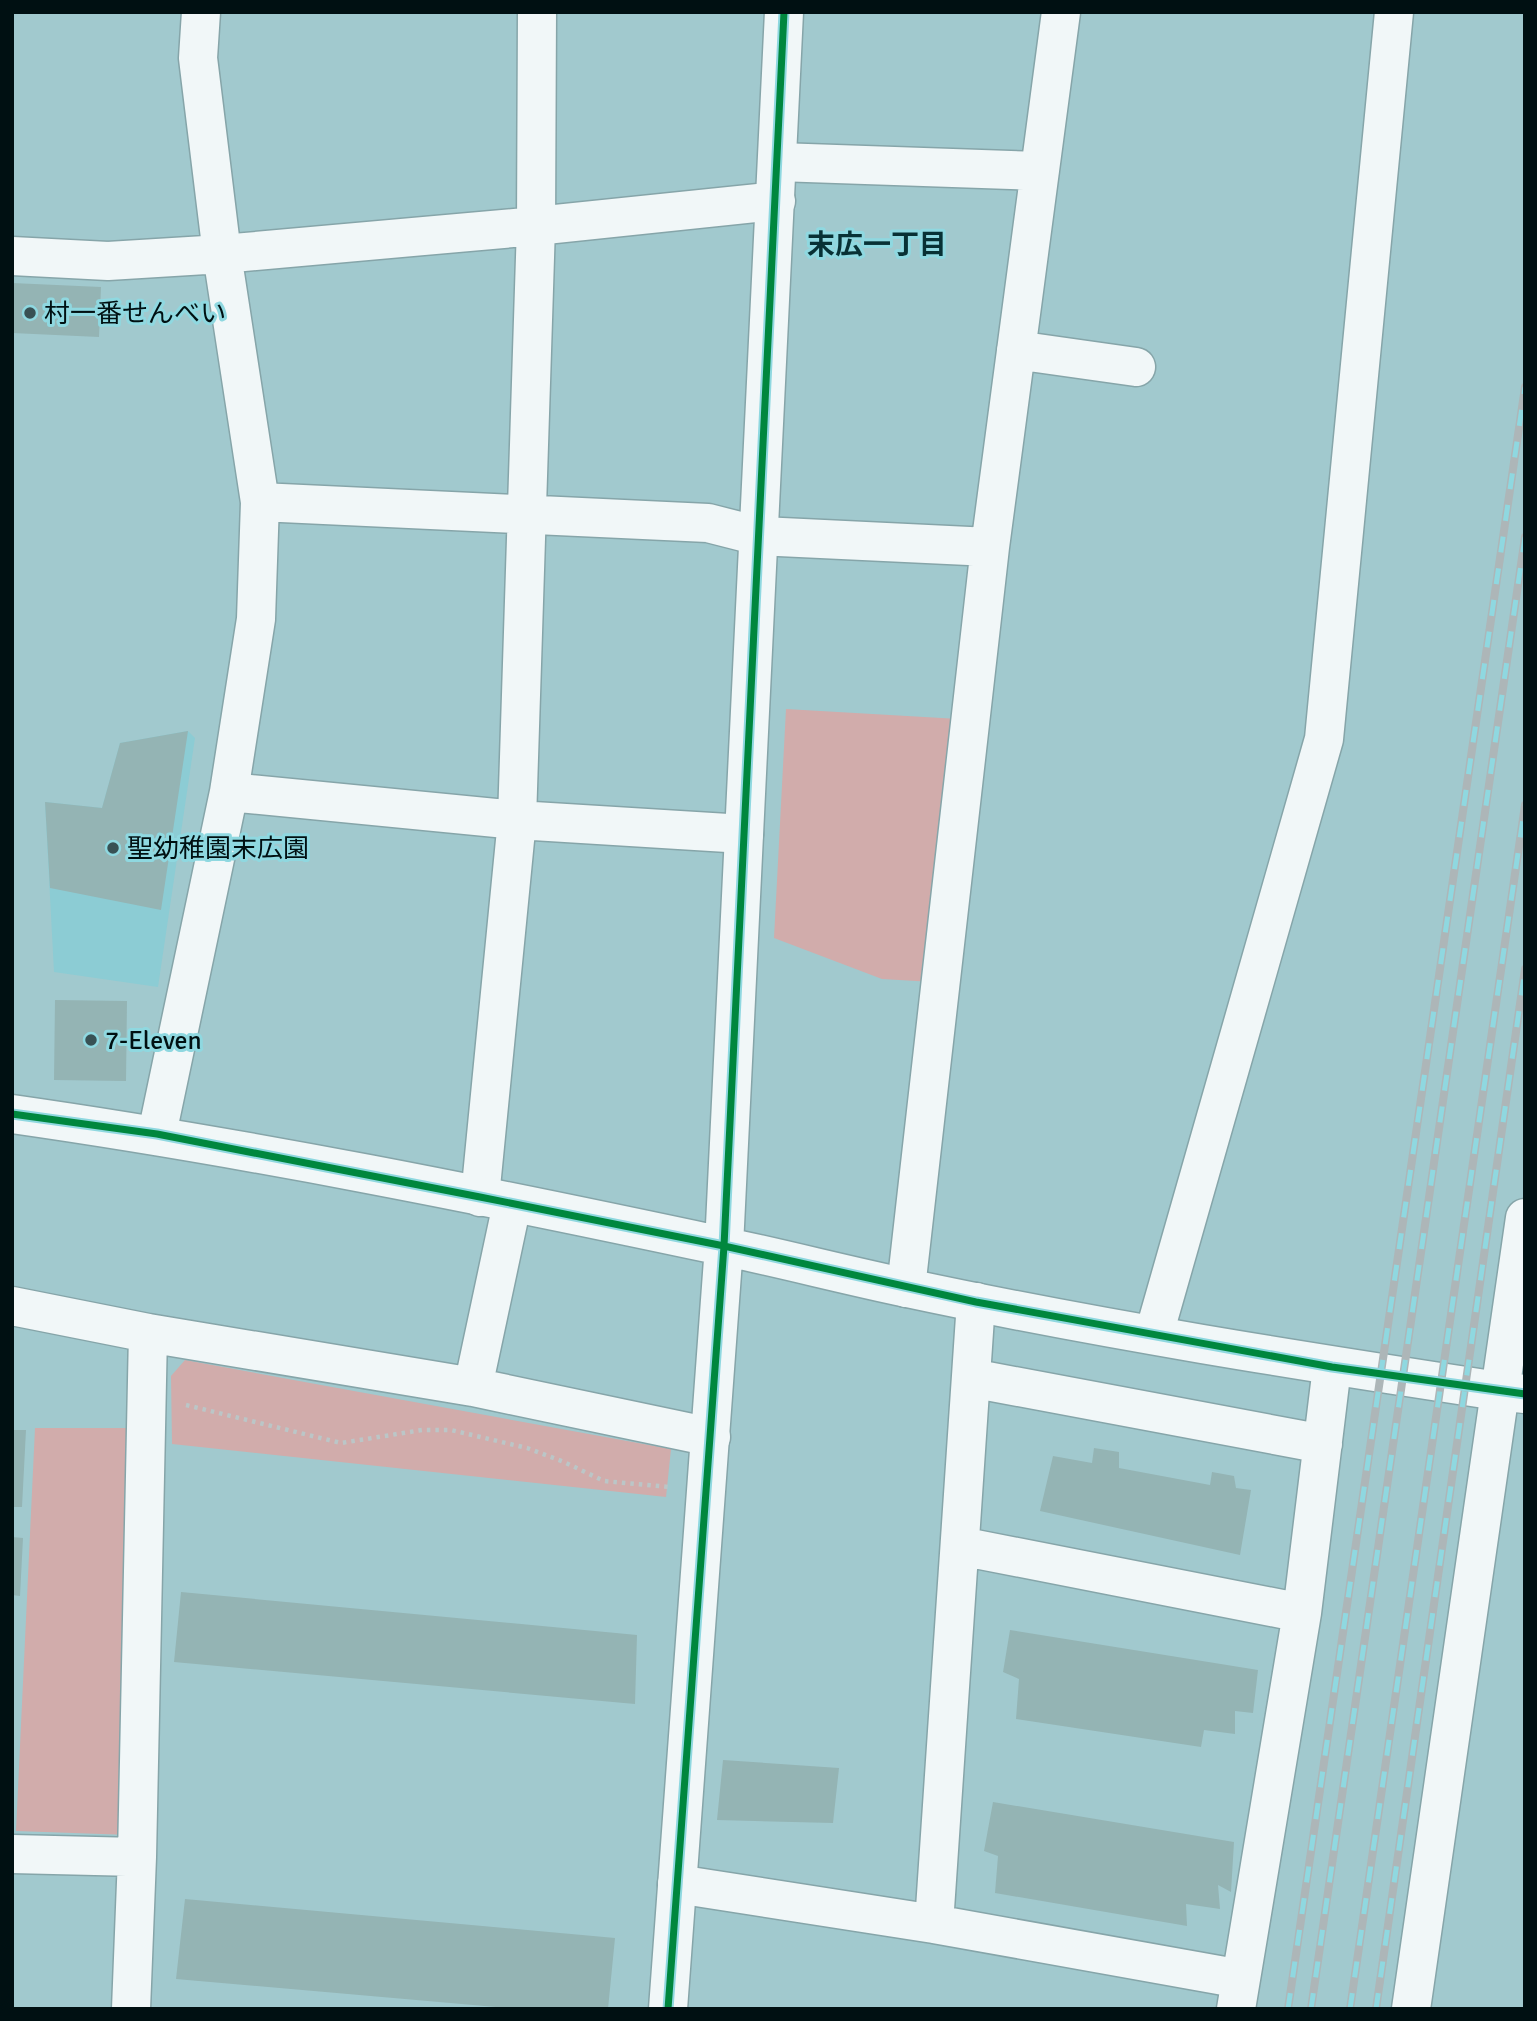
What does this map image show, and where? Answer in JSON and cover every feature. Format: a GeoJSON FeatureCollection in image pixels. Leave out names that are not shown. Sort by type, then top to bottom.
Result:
{"type":"FeatureCollection","features":[{"type":"Feature","properties":{"kind":"street"},"geometry":{"type":"LineString","coordinates":[[157,1135],[229,792],[256,619],[260,502],[222,254],[198,58],[201,12]]}},
{"type":"Feature","properties":{"kind":"street"},"geometry":{"type":"LineString","coordinates":[[473,1387],[496,1200],[517,820],[536,226],[537,12]]}},
{"type":"Feature","properties":{"kind":"street"},"geometry":{"type":"LineString","coordinates":[[668,2009],[724,1246],[784,12]]}},
{"type":"Feature","properties":{"kind":"street"},"geometry":{"type":"LineString","coordinates":[[906,1288],[990,547],[1061,12]]}},
{"type":"Feature","properties":{"kind":"street"},"geometry":{"type":"LineString","coordinates":[[1154,1335],[1324,739],[1394,12]]}},
{"type":"Feature","properties":{"kind":"street"},"geometry":{"type":"LineString","coordinates":[[778,162],[1040,171]]}},
{"type":"Feature","properties":{"kind":"street"},"geometry":{"type":"LineString","coordinates":[[12,256],[108,261],[222,254],[776,201]]}},
{"type":"Feature","properties":{"kind":"street"},"geometry":{"type":"LineString","coordinates":[[1016,350],[1136,367]]}},
{"type":"Feature","properties":{"kind":"street"},"geometry":{"type":"LineString","coordinates":[[260,502],[708,523],[759,536],[990,547]]}},
{"type":"Feature","properties":{"kind":"street"},"geometry":{"type":"LineString","coordinates":[[229,792],[517,820],[744,834]]}},
{"type":"Feature","properties":{"kind":"street"},"geometry":{"type":"LineString","coordinates":[[12,1114],[157,1135],[496,1200],[724,1246],[906,1288],[1154,1335],[1332,1367],[1512,1392]]}},
{"type":"Feature","properties":{"kind":"street"},"geometry":{"type":"LineString","coordinates":[[1411,2009],[1512,1392],[1525,1218]]}},
{"type":"Feature","properties":{"kind":"street"},"geometry":{"type":"LineString","coordinates":[[934,1924],[976,1302]]}},
{"type":"Feature","properties":{"kind":"street"},"geometry":{"type":"LineString","coordinates":[[12,1306],[148,1333],[473,1387],[711,1437]]}},
{"type":"Feature","properties":{"kind":"street"},"geometry":{"type":"LineString","coordinates":[[131,2009],[137,1857],[148,1333]]}},
{"type":"Feature","properties":{"kind":"street"},"geometry":{"type":"LineString","coordinates":[[677,1884],[934,1924],[1238,1994],[1302,1613],[1332,1367]]}},
{"type":"Feature","properties":{"kind":"street"},"geometry":{"type":"LineString","coordinates":[[971,1378],[1323,1444]]}},
{"type":"Feature","properties":{"kind":"street"},"geometry":{"type":"LineString","coordinates":[[960,1546],[1302,1613]]}},
{"type":"Feature","properties":{"kind":"street"},"geometry":{"type":"LineString","coordinates":[[12,1854],[137,1857]]}},
{"type":"Feature","properties":{"kind":"path"},"geometry":{"type":"LineString","coordinates":[[147,1396],[341,1443],[422,1430],[451,1430],[527,1448],[604,1481],[707,1491]]}},
{"type":"Feature","properties":{"kind":"shaded area"},"geometry":{"type":"Polygon","coordinates":[[[786,709],[959,719],[933,982],[882,979],[774,938],[786,709]]]}},
{"type":"Feature","properties":{"kind":"shaded area","name":"聖幼稚園末広園"},"geometry":{"type":"Polygon","coordinates":[[[188,731],[195,738],[158,987],[54,972],[45,802],[102,808],[120,743],[188,731]]]}},
{"type":"Feature","properties":{"kind":"shaded area"},"geometry":{"type":"Polygon","coordinates":[[[185,1360],[671,1449],[666,1497],[172,1444],[171,1376],[185,1360]]]}},
{"type":"Feature","properties":{"kind":"shaded area"},"geometry":{"type":"Polygon","coordinates":[[[35,1428],[131,1428],[130,1835],[16,1831],[35,1428]]]}},
{"type":"Feature","properties":{"kind":"building"},"geometry":{"type":"Polygon","coordinates":[[[12,283],[101,287],[99,337],[12,333],[12,283]]]}},
{"type":"Feature","properties":{"kind":"building","name":"聖幼稚園末広園"},"geometry":{"type":"Polygon","coordinates":[[[188,731],[161,910],[50,888],[45,802],[102,808],[120,743],[188,731]]]}},
{"type":"Feature","properties":{"kind":"building","name":"7-Eleven"},"geometry":{"type":"Polygon","coordinates":[[[55,1000],[127,1001],[126,1081],[54,1080],[55,1000]]]}},
{"type":"Feature","properties":{"kind":"building"},"geometry":{"type":"Polygon","coordinates":[[[12,1430],[26,1430],[22,1507],[12,1507],[12,1430]]]}},
{"type":"Feature","properties":{"kind":"building"},"geometry":{"type":"Polygon","coordinates":[[[1094,1448],[1119,1452],[1119,1468],[1210,1485],[1212,1472],[1234,1476],[1236,1488],[1251,1490],[1240,1555],[1040,1511],[1053,1456],[1092,1463],[1094,1448]]]}},
{"type":"Feature","properties":{"kind":"building"},"geometry":{"type":"Polygon","coordinates":[[[12,1537],[23,1538],[20,1596],[12,1595],[12,1537]]]}},
{"type":"Feature","properties":{"kind":"building"},"geometry":{"type":"Polygon","coordinates":[[[181,1592],[637,1635],[635,1704],[174,1662],[181,1592]]]}},
{"type":"Feature","properties":{"kind":"building"},"geometry":{"type":"Polygon","coordinates":[[[1010,1630],[1258,1670],[1253,1713],[1235,1711],[1235,1734],[1204,1730],[1201,1747],[1016,1719],[1019,1679],[1003,1672],[1010,1630]]]}},
{"type":"Feature","properties":{"kind":"building"},"geometry":{"type":"Polygon","coordinates":[[[723,1760],[839,1768],[833,1823],[717,1820],[723,1760]]]}},
{"type":"Feature","properties":{"kind":"building"},"geometry":{"type":"Polygon","coordinates":[[[993,1802],[1234,1842],[1231,1892],[1218,1885],[1220,1909],[1186,1904],[1187,1926],[995,1893],[998,1856],[984,1851],[993,1802]]]}},
{"type":"Feature","properties":{"kind":"building"},"geometry":{"type":"Polygon","coordinates":[[[185,1899],[615,1938],[608,2009],[518,2009],[176,1979],[185,1899]]]}},
{"type":"Feature","properties":{"kind":"railway"},"geometry":{"type":"LineString","coordinates":[[1288,2009],[1525,387]]}},
{"type":"Feature","properties":{"kind":"railway"},"geometry":{"type":"LineString","coordinates":[[1311,2009],[1525,537]]}},
{"type":"Feature","properties":{"kind":"railway"},"geometry":{"type":"LineString","coordinates":[[1350,2009],[1525,805]]}},
{"type":"Feature","properties":{"kind":"railway"},"geometry":{"type":"LineString","coordinates":[[1376,2009],[1525,969]]}},
{"type":"Feature","properties":{"kind":"cycle path"},"geometry":{"type":"LineString","coordinates":[[668,2009],[724,1246],[784,12]]}},
{"type":"Feature","properties":{"kind":"cycle path"},"geometry":{"type":"LineString","coordinates":[[12,1114],[157,1134],[724,1246],[976,1302],[1332,1367],[1525,1394]]}},
{"type":"Feature","properties":{"kind":"place","name":"村一番せんべい"},"geometry":{"type":"Point","coordinates":[30,313]}},
{"type":"Feature","properties":{"kind":"place","name":"聖幼稚園末広園"},"geometry":{"type":"Point","coordinates":[113,848]}},
{"type":"Feature","properties":{"kind":"place","name":"7-Eleven"},"geometry":{"type":"Point","coordinates":[91,1040]}},
{"type":"Feature","properties":{"kind":"district","name":"末広一丁目"},"geometry":{"type":"Point","coordinates":[877,244]}}]}
